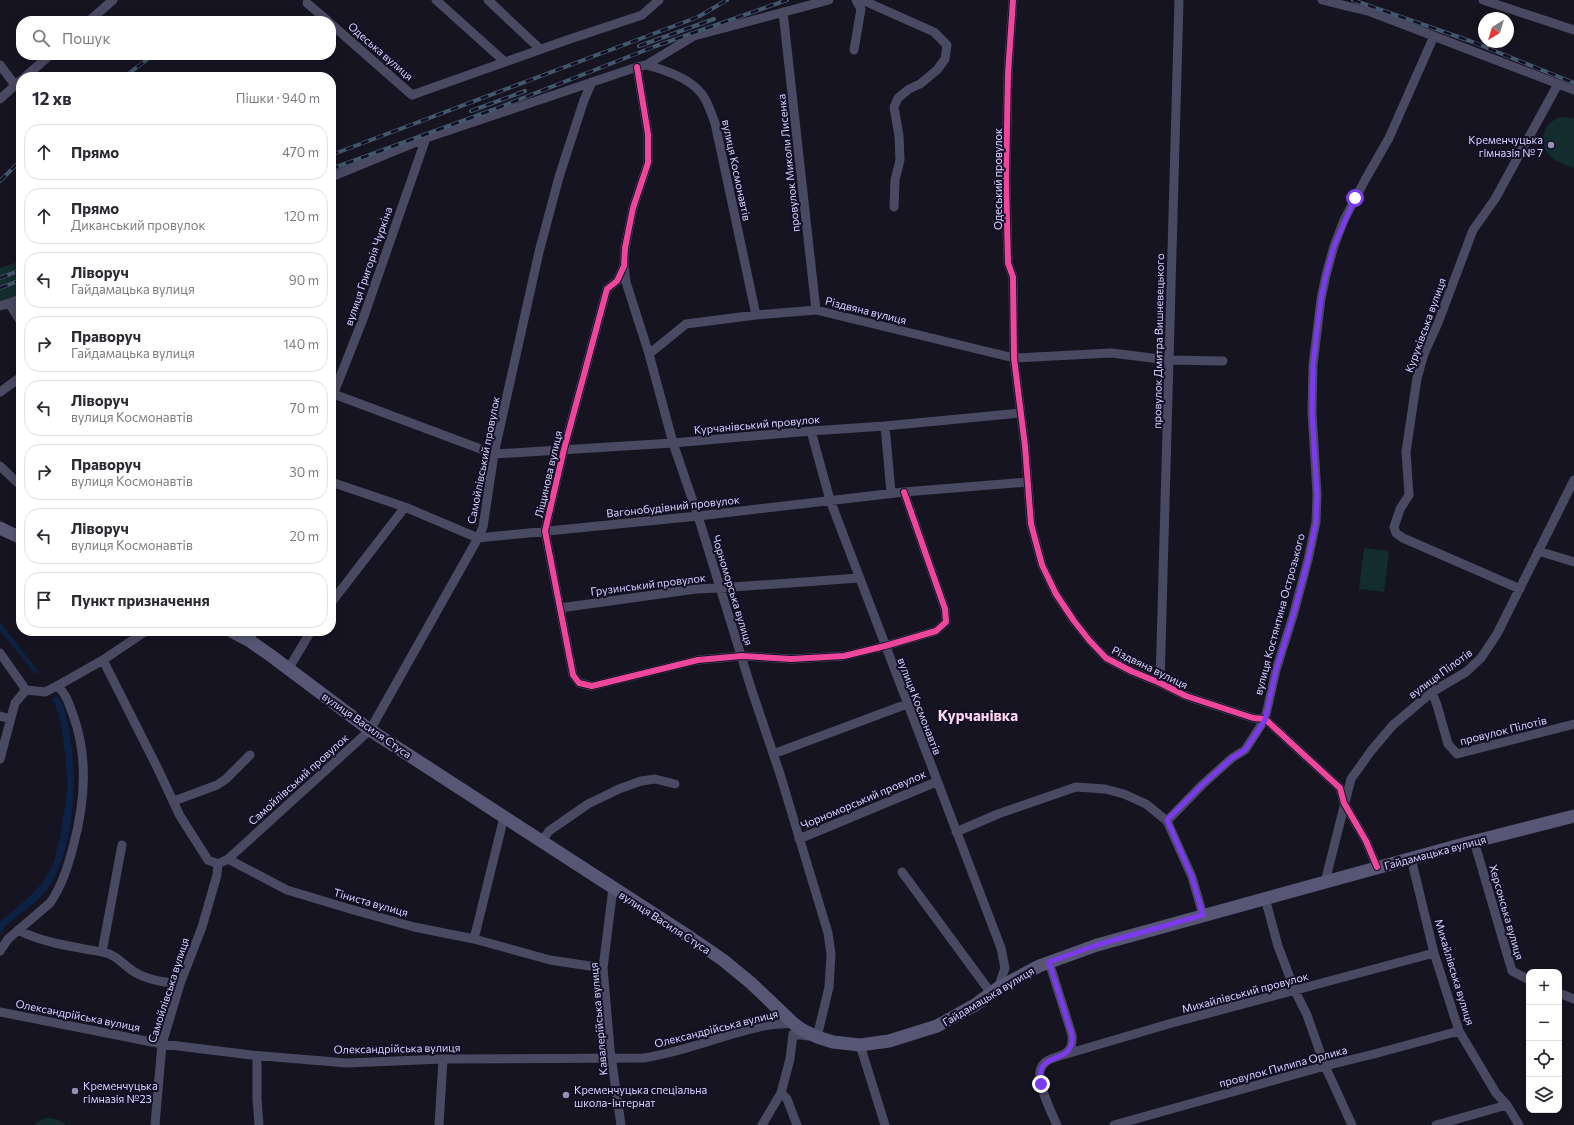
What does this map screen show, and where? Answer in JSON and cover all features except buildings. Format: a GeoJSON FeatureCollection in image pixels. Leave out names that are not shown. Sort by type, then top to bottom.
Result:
{"type":"FeatureCollection","features":[{"type":"Feature","properties":{"kind":"main road"},"geometry":{"type":"LineString","coordinates":[[0,528],[16,536]]}},
{"type":"Feature","properties":{"kind":"main road","name":"вулиця Василя Стуса"},"geometry":{"type":"LineString","coordinates":[[251,636],[289,668],[370,730],[723,960],[751,983],[793,1029],[817,1037]]}},
{"type":"Feature","properties":{"kind":"main road","name":"Гайдамацька вулиця"},"geometry":{"type":"LineString","coordinates":[[817,1037],[840,1043],[860,1045],[889,1041],[937,1026],[975,1005],[994,991],[1049,962],[1097,945],[1377,867],[1574,816]]}},
{"type":"Feature","properties":{"kind":"street"},"geometry":{"type":"LineString","coordinates":[[95,16],[113,0]]}},
{"type":"Feature","properties":{"kind":"street"},"geometry":{"type":"LineString","coordinates":[[436,0],[505,62]]}},
{"type":"Feature","properties":{"kind":"street"},"geometry":{"type":"LineString","coordinates":[[488,0],[540,49]]}},
{"type":"Feature","properties":{"kind":"street","name":"Одеська вулиця"},"geometry":{"type":"LineString","coordinates":[[336,28],[412,95],[540,49],[642,15],[659,0]]}},
{"type":"Feature","properties":{"kind":"street"},"geometry":{"type":"LineString","coordinates":[[336,175],[426,138],[642,66],[694,36],[829,0]]}},
{"type":"Feature","properties":{"kind":"street"},"geometry":{"type":"LineString","coordinates":[[854,50],[861,8],[856,0]]}},
{"type":"Feature","properties":{"kind":"street"},"geometry":{"type":"LineString","coordinates":[[862,0],[934,32],[947,45],[945,59],[937,70],[920,84],[909,89],[898,98],[894,107],[899,136],[900,160],[895,180],[894,207]]}},
{"type":"Feature","properties":{"kind":"street","name":"Одеський провулок"},"geometry":{"type":"LineString","coordinates":[[1013,0],[1008,74],[1006,226],[1008,263],[1013,277],[1014,358]]}},
{"type":"Feature","properties":{"kind":"street","name":"провулок Дмитра Вишневецького"},"geometry":{"type":"LineString","coordinates":[[1160,683],[1168,450],[1179,0]]}},
{"type":"Feature","properties":{"kind":"street"},"geometry":{"type":"LineString","coordinates":[[1322,0],[1372,12],[1574,90]]}},
{"type":"Feature","properties":{"kind":"street"},"geometry":{"type":"LineString","coordinates":[[1483,0],[1574,30]]}},
{"type":"Feature","properties":{"kind":"street"},"geometry":{"type":"LineString","coordinates":[[307,3],[322,16]]}},
{"type":"Feature","properties":{"kind":"street","name":"провулок Миколи Лисенка"},"geometry":{"type":"LineString","coordinates":[[784,12],[816,310]]}},
{"type":"Feature","properties":{"kind":"street","name":"вулиця Костянтина Острозького"},"geometry":{"type":"LineString","coordinates":[[1265,720],[1276,670],[1293,616],[1316,522],[1317,494],[1312,412],[1313,365],[1321,299],[1326,275],[1334,246],[1344,220],[1365,180],[1390,138],[1434,36]]}},
{"type":"Feature","properties":{"kind":"street"},"geometry":{"type":"LineString","coordinates":[[31,72],[44,60]]}},
{"type":"Feature","properties":{"kind":"street"},"geometry":{"type":"LineString","coordinates":[[0,65],[16,80]]}},
{"type":"Feature","properties":{"kind":"street","name":"Ліщинова вулиця"},"geometry":{"type":"LineString","coordinates":[[642,66],[649,148],[645,173],[638,191],[630,222],[625,248],[624,266],[617,281],[607,289],[564,449],[545,531],[573,675],[578,683],[592,686],[698,660],[742,656],[791,659],[844,656],[936,631],[946,622],[945,609],[904,492]]}},
{"type":"Feature","properties":{"kind":"street","name":"вулиця Космонавтів"},"geometry":{"type":"LineString","coordinates":[[642,66],[662,69],[676,75],[691,84],[705,98],[715,123],[756,315]]}},
{"type":"Feature","properties":{"kind":"street","name":"Самойлівський провулок"},"geometry":{"type":"LineString","coordinates":[[228,859],[370,730],[478,538],[483,527],[494,454],[539,252],[555,192],[584,100],[592,82]]}},
{"type":"Feature","properties":{"kind":"street"},"geometry":{"type":"LineString","coordinates":[[0,99],[16,84]]}},
{"type":"Feature","properties":{"kind":"street","name":"Куруківська вулиця"},"geometry":{"type":"LineString","coordinates":[[1520,589],[1403,538],[1396,533],[1394,527],[1400,510],[1409,494],[1406,452],[1417,378],[1424,354],[1438,323],[1473,230],[1495,199],[1558,84]]}},
{"type":"Feature","properties":{"kind":"street","name":"вулиця Григорія Чуркіна"},"geometry":{"type":"LineString","coordinates":[[336,386],[363,319],[426,138]]}},
{"type":"Feature","properties":{"kind":"street","name":"Чорноморська вулиця"},"geometry":{"type":"LineString","coordinates":[[624,266],[626,282],[649,354],[673,443],[698,516],[719,588],[773,754],[828,933],[831,954],[829,987],[817,1037]]}},
{"type":"Feature","properties":{"kind":"street"},"geometry":{"type":"LineString","coordinates":[[0,306],[16,301]]}},
{"type":"Feature","properties":{"kind":"street"},"geometry":{"type":"LineString","coordinates":[[9,303],[16,314]]}},
{"type":"Feature","properties":{"kind":"street","name":"Різдвяна вулиця"},"geometry":{"type":"LineString","coordinates":[[649,354],[686,324],[756,315],[816,310],[1014,358],[1111,353],[1169,360],[1223,361]]}},
{"type":"Feature","properties":{"kind":"street","name":"Різдвяна вулиця"},"geometry":{"type":"LineString","coordinates":[[1014,358],[1021,413],[1031,524],[1042,565],[1056,594],[1089,640],[1106,658],[1186,696],[1232,712],[1265,720]]}},
{"type":"Feature","properties":{"kind":"street"},"geometry":{"type":"LineString","coordinates":[[0,392],[16,380]]}},
{"type":"Feature","properties":{"kind":"street"},"geometry":{"type":"LineString","coordinates":[[336,397],[494,454]]}},
{"type":"Feature","properties":{"kind":"street","name":"Курчанівський провулок"},"geometry":{"type":"LineString","coordinates":[[494,454],[673,443],[885,426],[1021,413]]}},
{"type":"Feature","properties":{"kind":"street"},"geometry":{"type":"LineString","coordinates":[[885,426],[890,493]]}},
{"type":"Feature","properties":{"kind":"street","name":"вулиця Космонавтів"},"geometry":{"type":"LineString","coordinates":[[811,431],[830,500],[936,782],[1001,948],[1006,968],[994,991]]}},
{"type":"Feature","properties":{"kind":"street"},"geometry":{"type":"LineString","coordinates":[[0,466],[16,481]]}},
{"type":"Feature","properties":{"kind":"street","name":"вулиця Пілотів"},"geometry":{"type":"LineString","coordinates":[[1325,882],[1351,779],[1371,751],[1393,725],[1432,692],[1466,672],[1481,658],[1497,634],[1574,480]]}},
{"type":"Feature","properties":{"kind":"street","name":"Вагонобудівний провулок"},"geometry":{"type":"LineString","coordinates":[[336,484],[405,507],[478,538],[698,516],[890,493],[1027,482]]}},
{"type":"Feature","properties":{"kind":"street"},"geometry":{"type":"LineString","coordinates":[[336,597],[405,507]]}},
{"type":"Feature","properties":{"kind":"street"},"geometry":{"type":"LineString","coordinates":[[1538,551],[1574,562]]}},
{"type":"Feature","properties":{"kind":"street","name":"Грузинський провулок"},"geometry":{"type":"LineString","coordinates":[[560,608],[696,588],[719,588],[859,578]]}},
{"type":"Feature","properties":{"kind":"street"},"geometry":{"type":"LineString","coordinates":[[0,653],[26,690],[45,692],[103,660],[139,636]]}},
{"type":"Feature","properties":{"kind":"street"},"geometry":{"type":"LineString","coordinates":[[289,668],[308,636]]}},
{"type":"Feature","properties":{"kind":"street"},"geometry":{"type":"LineString","coordinates":[[103,660],[174,801],[180,816],[208,860],[218,864],[228,859]]}},
{"type":"Feature","properties":{"kind":"street"},"geometry":{"type":"LineString","coordinates":[[0,951],[8,939],[50,903],[59,890],[68,867],[80,821],[83,804],[84,771],[80,737],[70,705],[62,691],[56,686]]}},
{"type":"Feature","properties":{"kind":"street"},"geometry":{"type":"LineString","coordinates":[[0,759],[15,703],[26,690]]}},
{"type":"Feature","properties":{"kind":"street","name":"провулок Пілотів"},"geometry":{"type":"LineString","coordinates":[[1432,692],[1448,744],[1457,754],[1574,724]]}},
{"type":"Feature","properties":{"kind":"street"},"geometry":{"type":"LineString","coordinates":[[773,754],[907,704]]}},
{"type":"Feature","properties":{"kind":"street"},"geometry":{"type":"LineString","coordinates":[[0,716],[10,719]]}},
{"type":"Feature","properties":{"kind":"street"},"geometry":{"type":"LineString","coordinates":[[1167,820],[1232,758],[1245,750],[1265,720],[1340,788],[1344,803],[1366,841],[1377,867]]}},
{"type":"Feature","properties":{"kind":"street"},"geometry":{"type":"LineString","coordinates":[[174,801],[217,785],[226,779],[250,755]]}},
{"type":"Feature","properties":{"kind":"street"},"geometry":{"type":"LineString","coordinates":[[542,841],[549,831],[588,804],[619,789],[641,780],[655,779],[675,784]]}},
{"type":"Feature","properties":{"kind":"street","name":"Чорноморський провулок"},"geometry":{"type":"LineString","coordinates":[[799,839],[936,782]]}},
{"type":"Feature","properties":{"kind":"street"},"geometry":{"type":"LineString","coordinates":[[956,832],[998,814],[1076,787],[1105,788],[1124,794],[1146,804],[1167,820],[1192,877],[1203,915]]}},
{"type":"Feature","properties":{"kind":"street"},"geometry":{"type":"LineString","coordinates":[[474,939],[504,817]]}},
{"type":"Feature","properties":{"kind":"street","name":"Херсонська вулиця"},"geometry":{"type":"LineString","coordinates":[[1474,841],[1512,971],[1526,978]]}},
{"type":"Feature","properties":{"kind":"street"},"geometry":{"type":"LineString","coordinates":[[102,952],[122,845]]}},
{"type":"Feature","properties":{"kind":"street","name":"Михайлівська вулиця"},"geometry":{"type":"LineString","coordinates":[[1411,858],[1434,953],[1459,1031],[1496,1093],[1507,1105],[1519,1125]]}},
{"type":"Feature","properties":{"kind":"street","name":"Тіниста вулиця"},"geometry":{"type":"LineString","coordinates":[[228,859],[287,890],[414,927],[474,939],[550,960],[603,968]]}},
{"type":"Feature","properties":{"kind":"street","name":"Самойлівська вулиця"},"geometry":{"type":"LineString","coordinates":[[155,1125],[162,1044],[180,984],[202,927],[217,875],[218,864]]}},
{"type":"Feature","properties":{"kind":"street"},"geometry":{"type":"LineString","coordinates":[[902,872],[994,991]]}},
{"type":"Feature","properties":{"kind":"street","name":"Кавалерійська вулиця"},"geometry":{"type":"LineString","coordinates":[[613,888],[603,968],[612,1059],[621,1125]]}},
{"type":"Feature","properties":{"kind":"street"},"geometry":{"type":"LineString","coordinates":[[1265,898],[1278,946],[1295,991],[1307,1015],[1325,1066],[1352,1125]]}},
{"type":"Feature","properties":{"kind":"street"},"geometry":{"type":"LineString","coordinates":[[18,930],[41,939],[109,953],[132,971],[146,978],[180,984]]}},
{"type":"Feature","properties":{"kind":"street","name":"Михайлівський провулок"},"geometry":{"type":"LineString","coordinates":[[1063,1055],[1172,1023],[1434,953]]}},
{"type":"Feature","properties":{"kind":"street"},"geometry":{"type":"LineString","coordinates":[[1049,962],[1072,1035],[1071,1047],[1063,1055],[1048,1061],[1043,1065],[1040,1071],[1041,1084],[1057,1125]]}},
{"type":"Feature","properties":{"kind":"street"},"geometry":{"type":"LineString","coordinates":[[1562,994],[1574,999]]}},
{"type":"Feature","properties":{"kind":"street","name":"Олександрійська вулиця"},"geometry":{"type":"LineString","coordinates":[[0,1012],[162,1044],[257,1056],[347,1063],[444,1059],[643,1058],[666,1055],[769,1025],[793,1029]]}},
{"type":"Feature","properties":{"kind":"street"},"geometry":{"type":"LineString","coordinates":[[762,1125],[781,1093],[790,1059],[793,1029]]}},
{"type":"Feature","properties":{"kind":"street","name":"провулок Пилипа Орлика"},"geometry":{"type":"LineString","coordinates":[[1114,1125],[1325,1066],[1459,1031]]}},
{"type":"Feature","properties":{"kind":"street"},"geometry":{"type":"LineString","coordinates":[[860,1045],[885,1125]]}},
{"type":"Feature","properties":{"kind":"street"},"geometry":{"type":"LineString","coordinates":[[257,1056],[257,1099],[259,1125]]}},
{"type":"Feature","properties":{"kind":"street"},"geometry":{"type":"LineString","coordinates":[[439,1125],[444,1059]]}},
{"type":"Feature","properties":{"kind":"street"},"geometry":{"type":"LineString","coordinates":[[781,1093],[787,1099],[797,1125]]}},
{"type":"Feature","properties":{"kind":"street"},"geometry":{"type":"LineString","coordinates":[[1436,1125],[1507,1105]]}},
{"type":"Feature","properties":{"kind":"green space"},"geometry":{"type":"Polygon","coordinates":[[[1563,117],[1574,118],[1574,168],[1554,160],[1546,151],[1544,146],[1543,136],[1547,127],[1555,119],[1563,117]]]}},
{"type":"Feature","properties":{"kind":"green space"},"geometry":{"type":"Polygon","coordinates":[[[16,263],[16,297],[0,304],[0,268],[16,263]]]}},
{"type":"Feature","properties":{"kind":"green space"},"geometry":{"type":"Polygon","coordinates":[[[1364,548],[1389,551],[1384,592],[1359,589],[1364,548]]]}},
{"type":"Feature","properties":{"kind":"green space"},"geometry":{"type":"Polygon","coordinates":[[[45,1118],[56,1119],[66,1125],[34,1125],[45,1118]]]}},
{"type":"Feature","properties":{"kind":"water"},"geometry":{"type":"Polygon","coordinates":[[[0,622],[39,674],[35,673],[0,631],[0,622]]]}},
{"type":"Feature","properties":{"kind":"water"},"geometry":{"type":"Polygon","coordinates":[[[57,696],[64,707],[72,748],[74,789],[65,850],[58,869],[45,892],[39,899],[5,927],[0,934],[0,922],[28,898],[44,881],[53,865],[60,838],[68,785],[63,735],[58,712],[52,699],[57,696]]]}},
{"type":"Feature","properties":{"kind":"railway"},"geometry":{"type":"LineString","coordinates":[[336,153],[698,17],[727,0]]}},
{"type":"Feature","properties":{"kind":"railway"},"geometry":{"type":"LineString","coordinates":[[336,167],[495,109],[656,46],[787,0]]}},
{"type":"Feature","properties":{"kind":"railway"},"geometry":{"type":"LineString","coordinates":[[1353,0],[1470,41],[1574,83]]}},
{"type":"Feature","properties":{"kind":"railway"},"geometry":{"type":"LineString","coordinates":[[639,46],[714,19]]}},
{"type":"Feature","properties":{"kind":"railway"},"geometry":{"type":"LineString","coordinates":[[131,72],[146,60]]}},
{"type":"Feature","properties":{"kind":"railway"},"geometry":{"type":"LineString","coordinates":[[471,111],[525,91]]}},
{"type":"Feature","properties":{"kind":"railway"},"geometry":{"type":"LineString","coordinates":[[0,181],[16,165]]}},
{"type":"Feature","properties":{"kind":"railway"},"geometry":{"type":"LineString","coordinates":[[0,278],[16,272]]}},
{"type":"Feature","properties":{"kind":"railway"},"geometry":{"type":"LineString","coordinates":[[0,288],[16,282]]}},
{"type":"Feature","properties":{"kind":"cycle path"},"geometry":{"type":"LineString","coordinates":[[1013,0],[1008,74],[1006,179],[1008,263],[1013,277],[1014,358],[1025,446],[1031,524],[1042,565],[1056,594],[1074,621],[1106,658],[1186,696],[1253,718],[1265,719],[1340,788],[1344,803],[1366,841],[1377,867]]}},
{"type":"Feature","properties":{"kind":"cycle path"},"geometry":{"type":"LineString","coordinates":[[637,67],[648,134],[648,163],[633,208],[625,248],[624,266],[617,281],[607,289],[564,449],[545,531],[573,675],[579,683],[592,686],[698,660],[742,656],[791,659],[844,656],[936,631],[946,622],[945,609],[904,492]]}},
{"type":"Feature","properties":{"kind":"place","name":"Кременчуцька гімназія № 7"},"geometry":{"type":"Point","coordinates":[1551,145]}},
{"type":"Feature","properties":{"kind":"place","name":"Кременчуцька гімназія №23"},"geometry":{"type":"Point","coordinates":[75,1091]}},
{"type":"Feature","properties":{"kind":"place","name":"Кременчуцька спеціальна школа-інтернат"},"geometry":{"type":"Point","coordinates":[566,1095]}},
{"type":"Feature","properties":{"kind":"district","name":"Курчанівка"},"geometry":{"type":"Point","coordinates":[978,715]}},
{"type":"Feature","properties":{"kind":"route"},"geometry":{"type":"LineString","coordinates":[[1041,1084],[1040,1071],[1043,1065],[1048,1061],[1063,1055],[1071,1047],[1072,1043],[1072,1035],[1049,962],[1097,945],[1203,915],[1192,877],[1167,820],[1232,758],[1245,750],[1265,720],[1276,670],[1293,616],[1308,560],[1316,522],[1317,494],[1312,412],[1313,365],[1317,330],[1321,299],[1334,246],[1344,220],[1355,198]]}}]}
